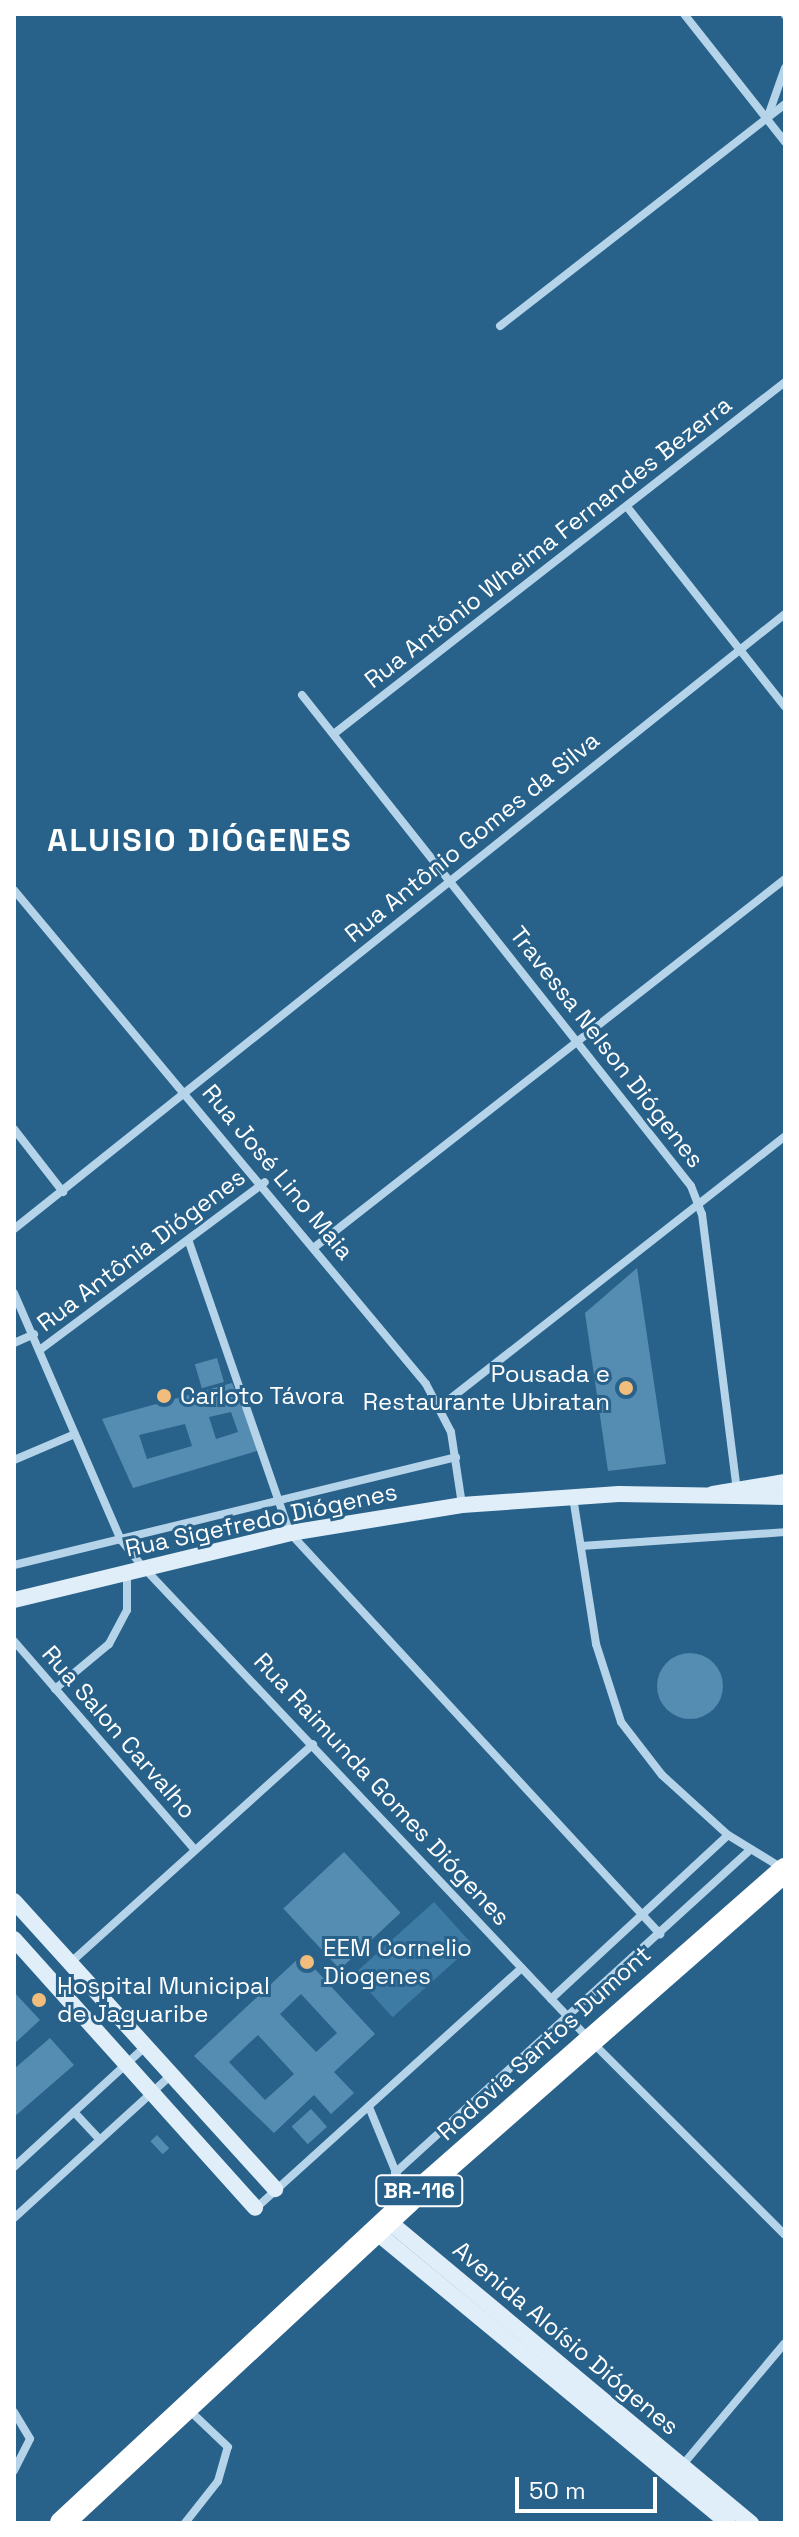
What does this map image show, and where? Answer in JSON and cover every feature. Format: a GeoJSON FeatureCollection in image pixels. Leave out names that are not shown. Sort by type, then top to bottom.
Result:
{"type":"FeatureCollection","features":[{"type":"Feature","properties":{"kind":"highway","name":"Rodovia Santos Dumont"},"geometry":{"type":"LineString","coordinates":[[62,2523],[381,2225],[589,2039],[785,1870]]}},
{"type":"Feature","properties":{"kind":"street"},"geometry":{"type":"LineString","coordinates":[[684,14],[785,142]]}},
{"type":"Feature","properties":{"kind":"street"},"geometry":{"type":"LineString","coordinates":[[767,117],[785,68]]}},
{"type":"Feature","properties":{"kind":"street"},"geometry":{"type":"LineString","coordinates":[[500,326],[785,104]]}},
{"type":"Feature","properties":{"kind":"street","name":"Rua Antônio Wheima Fernandes Bezerra"},"geometry":{"type":"LineString","coordinates":[[335,733],[628,508],[785,382]]}},
{"type":"Feature","properties":{"kind":"street"},"geometry":{"type":"LineString","coordinates":[[628,508],[785,707]]}},
{"type":"Feature","properties":{"kind":"street","name":"Rua Antônio Gomes da Silva"},"geometry":{"type":"LineString","coordinates":[[14,1229],[785,614]]}},
{"type":"Feature","properties":{"kind":"street","name":"Travessa Nelson Diógenes"},"geometry":{"type":"LineString","coordinates":[[302,695],[335,733],[449,882],[579,1040],[699,1203],[737,1491]]}},
{"type":"Feature","properties":{"kind":"street"},"geometry":{"type":"LineString","coordinates":[[316,1246],[785,879]]}},
{"type":"Feature","properties":{"kind":"street","name":"Rua José Lino Maia"},"geometry":{"type":"LineString","coordinates":[[14,890],[183,1092],[265,1182],[441,1406],[456,1457],[462,1505]]}},
{"type":"Feature","properties":{"kind":"street"},"geometry":{"type":"LineString","coordinates":[[14,1129],[63,1192]]}},
{"type":"Feature","properties":{"kind":"street"},"geometry":{"type":"LineString","coordinates":[[441,1406],[785,1136]]}},
{"type":"Feature","properties":{"kind":"street","name":"Rua Antônia Diógenes"},"geometry":{"type":"LineString","coordinates":[[41,1349],[189,1242],[265,1182]]}},
{"type":"Feature","properties":{"kind":"street"},"geometry":{"type":"LineString","coordinates":[[189,1242],[290,1533],[660,1934]]}},
{"type":"Feature","properties":{"kind":"street","name":"Rua Raimunda Gomes Diógenes"},"geometry":{"type":"LineString","coordinates":[[14,1293],[41,1349],[121,1540],[589,2039],[785,2235]]}},
{"type":"Feature","properties":{"kind":"street","name":"Rua Antônia Diógenes"},"geometry":{"type":"LineString","coordinates":[[14,1343],[34,1334]]}},
{"type":"Feature","properties":{"kind":"street"},"geometry":{"type":"LineString","coordinates":[[14,1460],[75,1434]]}},
{"type":"Feature","properties":{"kind":"street"},"geometry":{"type":"LineString","coordinates":[[14,1565],[456,1457]]}},
{"type":"Feature","properties":{"kind":"street"},"geometry":{"type":"LineString","coordinates":[[737,1491],[785,1482]]}},
{"type":"Feature","properties":{"kind":"street"},"geometry":{"type":"LineString","coordinates":[[737,1491],[785,1497]]}},
{"type":"Feature","properties":{"kind":"street","name":"Rua Sigefredo Diógenes"},"geometry":{"type":"LineString","coordinates":[[14,1600],[290,1533],[462,1505],[573,1496],[737,1491]]}},
{"type":"Feature","properties":{"kind":"street"},"geometry":{"type":"LineString","coordinates":[[573,1496],[596,1644],[621,1722],[662,1775],[728,1835],[785,1870]]}},
{"type":"Feature","properties":{"kind":"street"},"geometry":{"type":"LineString","coordinates":[[581,1546],[785,1532]]}},
{"type":"Feature","properties":{"kind":"street"},"geometry":{"type":"LineString","coordinates":[[55,1689],[109,1644],[127,1610],[127,1572]]}},
{"type":"Feature","properties":{"kind":"street","name":"Rua Salon Carvalho"},"geometry":{"type":"LineString","coordinates":[[14,1641],[194,1849]]}},
{"type":"Feature","properties":{"kind":"street"},"geometry":{"type":"LineString","coordinates":[[70,1963],[313,1744]]}},
{"type":"Feature","properties":{"kind":"street"},"geometry":{"type":"LineString","coordinates":[[551,1999],[728,1835]]}},
{"type":"Feature","properties":{"kind":"street"},"geometry":{"type":"LineString","coordinates":[[395,2173],[569,2018],[751,1849]]}},
{"type":"Feature","properties":{"kind":"street"},"geometry":{"type":"LineString","coordinates":[[14,1901],[275,2189]]}},
{"type":"Feature","properties":{"kind":"street"},"geometry":{"type":"LineString","coordinates":[[14,1939],[255,2208],[522,1968]]}},
{"type":"Feature","properties":{"kind":"street"},"geometry":{"type":"LineString","coordinates":[[14,2167],[147,2046]]}},
{"type":"Feature","properties":{"kind":"street"},"geometry":{"type":"LineString","coordinates":[[14,2218],[172,2074]]}},
{"type":"Feature","properties":{"kind":"street"},"geometry":{"type":"LineString","coordinates":[[369,2107],[408,2201]]}},
{"type":"Feature","properties":{"kind":"street"},"geometry":{"type":"LineString","coordinates":[[74,2112],[100,2140]]}},
{"type":"Feature","properties":{"kind":"street","name":"Avenida Aloísio Diógenes"},"geometry":{"type":"LineString","coordinates":[[381,2225],[677,2471],[751,2523]]}},
{"type":"Feature","properties":{"kind":"street"},"geometry":{"type":"LineString","coordinates":[[677,2471],[785,2343]]}},
{"type":"Feature","properties":{"kind":"street"},"geometry":{"type":"LineString","coordinates":[[185,2407],[228,2447],[218,2481],[185,2523]]}},
{"type":"Feature","properties":{"kind":"street"},"geometry":{"type":"LineString","coordinates":[[14,2412],[30,2439],[14,2471]]}},
{"type":"Feature","properties":{"kind":"street","name":"Avenida Aloísio Diógenes"},"geometry":{"type":"LineString","coordinates":[[677,2471],[728,2523]]}},
{"type":"Feature","properties":{"kind":"shaded area"},"geometry":{"type":"Polygon","coordinates":[[[434,1902],[473,1945],[393,2017],[354,1974],[434,1902]]]}},
{"type":"Feature","properties":{"kind":"building","name":"Pousada e Restaurante Ubiratan"},"geometry":{"type":"Polygon","coordinates":[[[637,1268],[666,1464],[608,1471],[585,1313],[637,1268]]]}},
{"type":"Feature","properties":{"kind":"building"},"geometry":{"type":"Polygon","coordinates":[[[217,1358],[224,1382],[202,1388],[195,1364],[217,1358]]]}},
{"type":"Feature","properties":{"kind":"building"},"geometry":{"type":"Polygon","coordinates":[[[232,1383],[260,1450],[133,1488],[102,1419],[232,1383]],[[231,1412],[209,1417],[216,1439],[238,1432],[231,1412]],[[185,1424],[139,1435],[147,1459],[192,1446],[185,1424]]]}},
{"type":"Feature","properties":{"kind":"building"},"geometry":{"type":"Polygon","coordinates":[[[690,1653],[713,1663],[723,1686],[713,1709],[690,1719],[667,1709],[657,1686],[667,1663],[690,1653]]]}},
{"type":"Feature","properties":{"kind":"building"},"geometry":{"type":"Polygon","coordinates":[[[344,1852],[401,1913],[340,1969],[283,1909],[344,1852]]]}},
{"type":"Feature","properties":{"kind":"building"},"geometry":{"type":"Polygon","coordinates":[[[302,1955],[375,2034],[334,2072],[354,2093],[331,2114],[314,2095],[274,2133],[194,2056],[302,1955]],[[301,1994],[280,2014],[316,2052],[337,2033],[301,1994]],[[258,2035],[229,2062],[265,2100],[294,2074],[258,2035]]]}},
{"type":"Feature","properties":{"kind":"building"},"geometry":{"type":"Polygon","coordinates":[[[14,1992],[40,2020],[14,2044],[14,1992]]]}},
{"type":"Feature","properties":{"kind":"building"},"geometry":{"type":"Polygon","coordinates":[[[50,2038],[74,2065],[14,2117],[14,2069],[50,2038]]]}},
{"type":"Feature","properties":{"kind":"building"},"geometry":{"type":"Polygon","coordinates":[[[311,2109],[327,2127],[308,2144],[292,2126],[311,2109]]]}},
{"type":"Feature","properties":{"kind":"building"},"geometry":{"type":"Polygon","coordinates":[[[157,2135],[169,2148],[163,2154],[150,2141],[157,2135]]]}},
{"type":"Feature","properties":{"kind":"place","name":"Pousada e Restaurante Ubiratan"},"geometry":{"type":"Point","coordinates":[626,1388]}},
{"type":"Feature","properties":{"kind":"place","name":"Carloto Távora"},"geometry":{"type":"Point","coordinates":[164,1396]}},
{"type":"Feature","properties":{"kind":"place","name":"EEM Cornelio Diogenes"},"geometry":{"type":"Point","coordinates":[307,1962]}},
{"type":"Feature","properties":{"kind":"place","name":"Hospital Municipal de Jaguaribe"},"geometry":{"type":"Point","coordinates":[39,2000]}},
{"type":"Feature","properties":{"kind":"district","name":"ALUISIO DIÓGENES"},"geometry":{"type":"Point","coordinates":[200,840]}}]}
